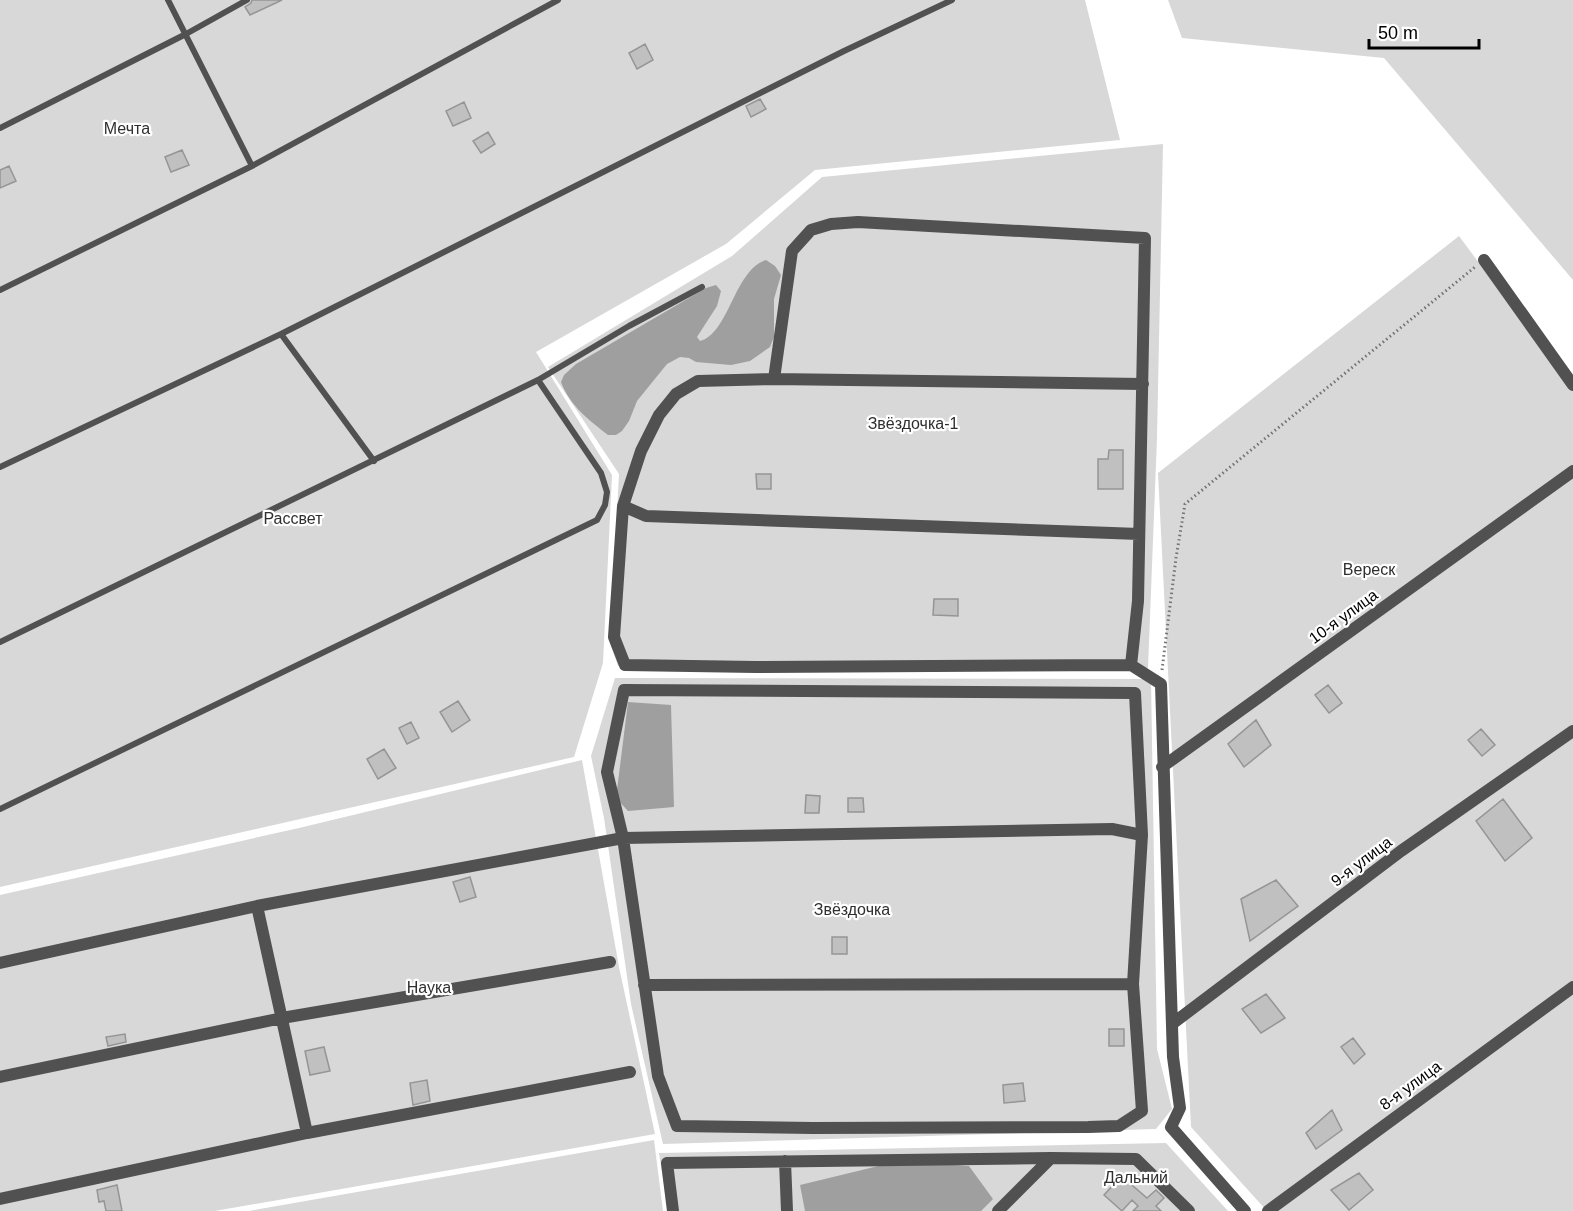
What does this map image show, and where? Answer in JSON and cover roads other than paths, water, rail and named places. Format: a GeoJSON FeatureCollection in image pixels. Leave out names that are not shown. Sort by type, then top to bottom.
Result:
{"type":"FeatureCollection","features":[{"type":"Feature","properties":{"kind":"street"},"geometry":{"type":"LineString","coordinates":[[774,379],[792,251],[811,230],[831,224],[858,222],[1145,238],[1138,602],[1131,665]]}},
{"type":"Feature","properties":{"kind":"street"},"geometry":{"type":"LineString","coordinates":[[1484,260],[1573,385]]}},
{"type":"Feature","properties":{"kind":"street"},"geometry":{"type":"LineString","coordinates":[[1143,384],[774,379],[698,381],[676,394],[659,415],[641,452],[623,506],[614,637],[625,664],[1131,665],[1161,684],[1173,1057],[1180,1108],[1171,1127],[1245,1211]]}},
{"type":"Feature","properties":{"kind":"street","name":"10-я улица"},"geometry":{"type":"LineString","coordinates":[[1162,767],[1573,471]]}},
{"type":"Feature","properties":{"kind":"street"},"geometry":{"type":"LineString","coordinates":[[623,506],[646,516],[1139,534]]}},
{"type":"Feature","properties":{"kind":"street"},"geometry":{"type":"LineString","coordinates":[[624,690],[1135,693],[1142,835],[1133,984],[1142,1111],[1119,1126],[813,1128],[677,1125],[658,1076],[623,838],[607,772],[624,690]]}},
{"type":"Feature","properties":{"kind":"street","name":"9-я улица"},"geometry":{"type":"LineString","coordinates":[[1172,1024],[1401,851],[1573,731]]}},
{"type":"Feature","properties":{"kind":"street"},"geometry":{"type":"LineString","coordinates":[[0,963],[257,906],[623,838],[1112,829],[1142,835]]}},
{"type":"Feature","properties":{"kind":"street"},"geometry":{"type":"LineString","coordinates":[[257,906],[307,1133]]}},
{"type":"Feature","properties":{"kind":"street"},"geometry":{"type":"LineString","coordinates":[[0,1077],[282,1018],[610,962]]}},
{"type":"Feature","properties":{"kind":"street"},"geometry":{"type":"LineString","coordinates":[[644,985],[1133,984]]}},
{"type":"Feature","properties":{"kind":"street","name":"8-я улица"},"geometry":{"type":"LineString","coordinates":[[1268,1211],[1573,987]]}},
{"type":"Feature","properties":{"kind":"street"},"geometry":{"type":"LineString","coordinates":[[0,1199],[307,1133],[630,1072]]}},
{"type":"Feature","properties":{"kind":"street"},"geometry":{"type":"LineString","coordinates":[[998,1211],[1051,1158]]}},
{"type":"Feature","properties":{"kind":"street"},"geometry":{"type":"LineString","coordinates":[[673,1211],[667,1163],[1051,1158],[1136,1159],[1190,1211]]}},
{"type":"Feature","properties":{"kind":"street"},"geometry":{"type":"LineString","coordinates":[[785,1161],[787,1211]]}},
{"type":"Feature","properties":{"kind":"lane"},"geometry":{"type":"LineString","coordinates":[[168,0],[252,166]]}},
{"type":"Feature","properties":{"kind":"lane"},"geometry":{"type":"LineString","coordinates":[[0,128],[186,34],[247,0]]}},
{"type":"Feature","properties":{"kind":"lane"},"geometry":{"type":"LineString","coordinates":[[0,290],[252,166],[558,0]]}},
{"type":"Feature","properties":{"kind":"lane"},"geometry":{"type":"LineString","coordinates":[[0,467],[282,334],[844,51],[952,0]]}},
{"type":"Feature","properties":{"kind":"lane"},"geometry":{"type":"LineString","coordinates":[[0,642],[538,380],[629,326],[702,287]]}},
{"type":"Feature","properties":{"kind":"lane"},"geometry":{"type":"LineString","coordinates":[[282,334],[374,461]]}},
{"type":"Feature","properties":{"kind":"lane"},"geometry":{"type":"LineString","coordinates":[[0,809],[597,520],[605,505],[607,492],[601,473],[538,380]]}},
{"type":"Feature","properties":{"kind":"park label","name":"Мечта"},"geometry":{"type":"Point","coordinates":[127,128]}},
{"type":"Feature","properties":{"kind":"park label","name":"Звёздочка-1"},"geometry":{"type":"Point","coordinates":[913,423]}},
{"type":"Feature","properties":{"kind":"park label","name":"Рассвет"},"geometry":{"type":"Point","coordinates":[293,518]}},
{"type":"Feature","properties":{"kind":"park label","name":"Вереск"},"geometry":{"type":"Point","coordinates":[1369,569]}},
{"type":"Feature","properties":{"kind":"park label","name":"Звёздочка"},"geometry":{"type":"Point","coordinates":[852,909]}},
{"type":"Feature","properties":{"kind":"park label","name":"Наука"},"geometry":{"type":"Point","coordinates":[429,987]}},
{"type":"Feature","properties":{"kind":"park label","name":"Дальний"},"geometry":{"type":"Point","coordinates":[1136,1177]}}]}
